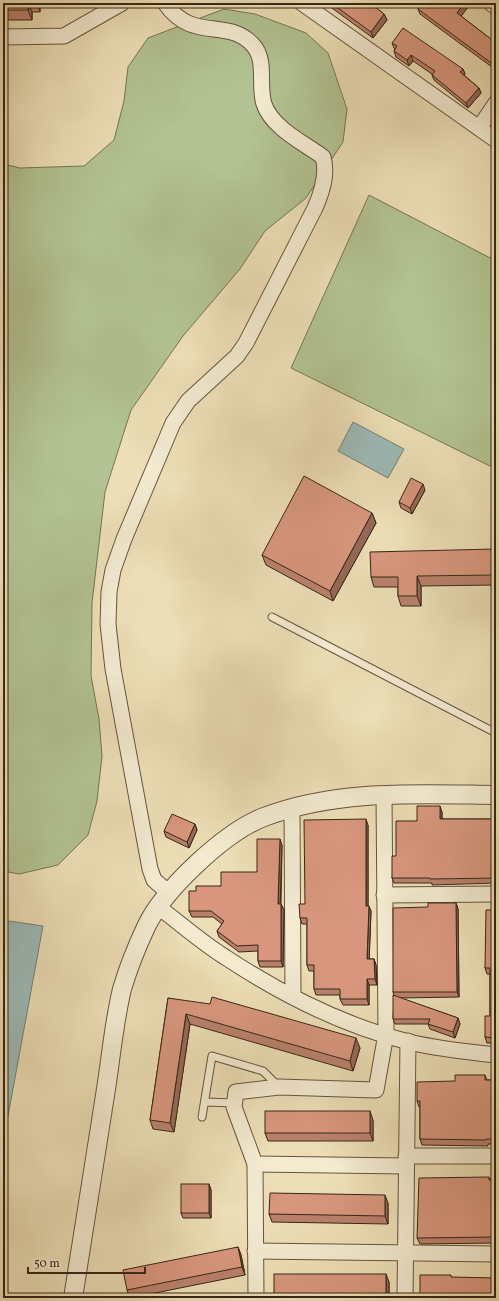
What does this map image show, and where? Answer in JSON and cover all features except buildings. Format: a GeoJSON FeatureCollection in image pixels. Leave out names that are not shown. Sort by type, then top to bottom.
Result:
{"type":"FeatureCollection","features":[{"type":"Feature","properties":{"kind":"street"},"geometry":{"type":"LineString","coordinates":[[3,37],[64,36],[122,3]]}},
{"type":"Feature","properties":{"kind":"street"},"geometry":{"type":"LineString","coordinates":[[165,3],[171,12],[190,25],[237,34],[254,45],[260,61],[265,105],[280,126],[323,157],[324,170],[322,192],[318,202],[246,343],[237,356],[188,401],[173,423],[124,539],[113,570],[109,592],[108,624],[113,669],[150,869],[163,899],[224,957],[293,997],[333,1015],[408,1041],[446,1049],[496,1055]]}},
{"type":"Feature","properties":{"kind":"street"},"geometry":{"type":"LineString","coordinates":[[302,3],[496,140]]}},
{"type":"Feature","properties":{"kind":"street"},"geometry":{"type":"LineString","coordinates":[[479,128],[496,104]]}},
{"type":"Feature","properties":{"kind":"street"},"geometry":{"type":"LineString","coordinates":[[73,1298],[122,989],[145,928],[163,899],[181,879],[242,828],[263,817],[292,808],[344,798],[384,795],[496,795]]}},
{"type":"Feature","properties":{"kind":"street"},"geometry":{"type":"LineString","coordinates":[[256,1298],[255,1164],[234,1107],[236,1092],[279,1087],[376,1090],[386,1034],[384,795]]}},
{"type":"Feature","properties":{"kind":"street"},"geometry":{"type":"LineString","coordinates":[[292,808],[293,997]]}},
{"type":"Feature","properties":{"kind":"street"},"geometry":{"type":"LineString","coordinates":[[384,895],[496,894]]}},
{"type":"Feature","properties":{"kind":"street"},"geometry":{"type":"LineString","coordinates":[[406,1298],[408,1041]]}},
{"type":"Feature","properties":{"kind":"street"},"geometry":{"type":"LineString","coordinates":[[255,1164],[406,1161],[496,1156]]}},
{"type":"Feature","properties":{"kind":"street"},"geometry":{"type":"LineString","coordinates":[[256,1251],[496,1254]]}},
{"type":"Feature","properties":{"kind":"lane"},"geometry":{"type":"LineString","coordinates":[[272,617],[496,733]]}},
{"type":"Feature","properties":{"kind":"lane"},"geometry":{"type":"LineString","coordinates":[[202,1117],[212,1056],[263,1070],[279,1087]]}},
{"type":"Feature","properties":{"kind":"lane"},"geometry":{"type":"LineString","coordinates":[[205,1102],[235,1103]]}},
{"type":"Feature","properties":{"kind":"green space"},"geometry":{"type":"Polygon","coordinates":[[[224,9],[255,14],[306,33],[328,53],[347,109],[343,142],[306,198],[265,231],[240,269],[183,336],[131,410],[105,492],[92,603],[91,676],[99,719],[102,756],[97,801],[88,835],[58,865],[19,874],[3,871],[3,164],[20,168],[84,166],[114,140],[124,101],[128,67],[148,38],[224,9]]]}},
{"type":"Feature","properties":{"kind":"green space"},"geometry":{"type":"Polygon","coordinates":[[[369,195],[496,261],[496,469],[291,368],[369,195]]]}},
{"type":"Feature","properties":{"kind":"water"},"geometry":{"type":"Polygon","coordinates":[[[353,422],[404,449],[388,478],[338,451],[353,422]]]}},
{"type":"Feature","properties":{"kind":"water"},"geometry":{"type":"Polygon","coordinates":[[[9,921],[43,926],[3,1143],[3,926],[9,921]]]}}]}
